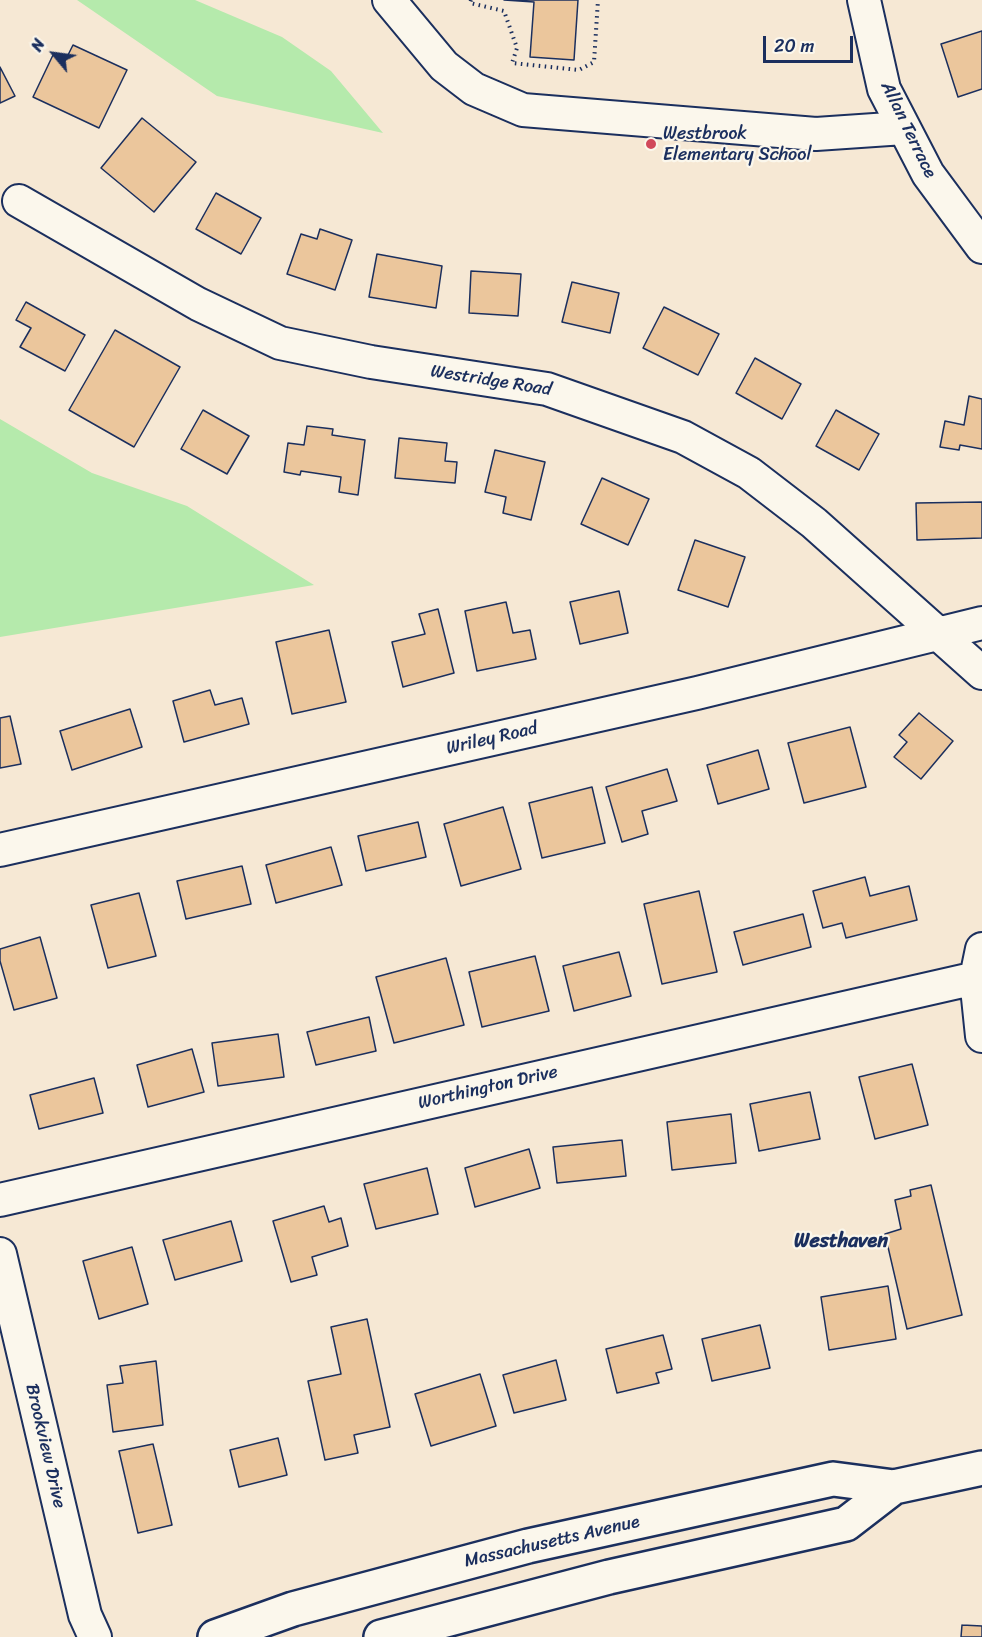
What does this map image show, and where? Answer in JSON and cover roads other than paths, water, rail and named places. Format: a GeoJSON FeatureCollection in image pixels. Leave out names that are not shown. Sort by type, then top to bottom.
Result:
{"type":"FeatureCollection","features":[{"type":"Feature","properties":{"kind":"main road","name":"Massachusetts Avenue"},"geometry":{"type":"LineString","coordinates":[[215,1637],[293,1609],[528,1546],[833,1479],[894,1488],[982,1468]]}},
{"type":"Feature","properties":{"kind":"main road","name":"Massachusetts Avenue"},"geometry":{"type":"LineString","coordinates":[[381,1637],[609,1577],[846,1524],[894,1488]]}},
{"type":"Feature","properties":{"kind":"street"},"geometry":{"type":"LineString","coordinates":[[390,0],[444,66],[474,89],[523,110],[816,134],[904,128]]}},
{"type":"Feature","properties":{"kind":"street","name":"Allan Terrace"},"geometry":{"type":"LineString","coordinates":[[864,0],[884,89],[928,174],[982,247]]}},
{"type":"Feature","properties":{"kind":"street","name":"Westridge Road"},"geometry":{"type":"LineString","coordinates":[[19,201],[198,304],[280,343],[370,362],[547,389],[682,436],[749,473],[814,523],[982,673]]}},
{"type":"Feature","properties":{"kind":"street","name":"Wriley Road"},"geometry":{"type":"LineString","coordinates":[[0,850],[697,693],[982,623]]}},
{"type":"Feature","properties":{"kind":"street"},"geometry":{"type":"LineString","coordinates":[[979,963],[982,1036]]}},
{"type":"Feature","properties":{"kind":"street","name":"Worthington Drive"},"geometry":{"type":"LineString","coordinates":[[0,1200],[979,963]]}},
{"type":"Feature","properties":{"kind":"street","name":"Brookview Drive"},"geometry":{"type":"LineString","coordinates":[[0,1254],[85,1615],[95,1637]]}},
{"type":"Feature","properties":{"kind":"place","name":"Westbrook Elementary School"},"geometry":{"type":"Point","coordinates":[651,144]}},
{"type":"Feature","properties":{"kind":"district","name":"Westhaven"},"geometry":{"type":"Point","coordinates":[841,1242]}}]}
